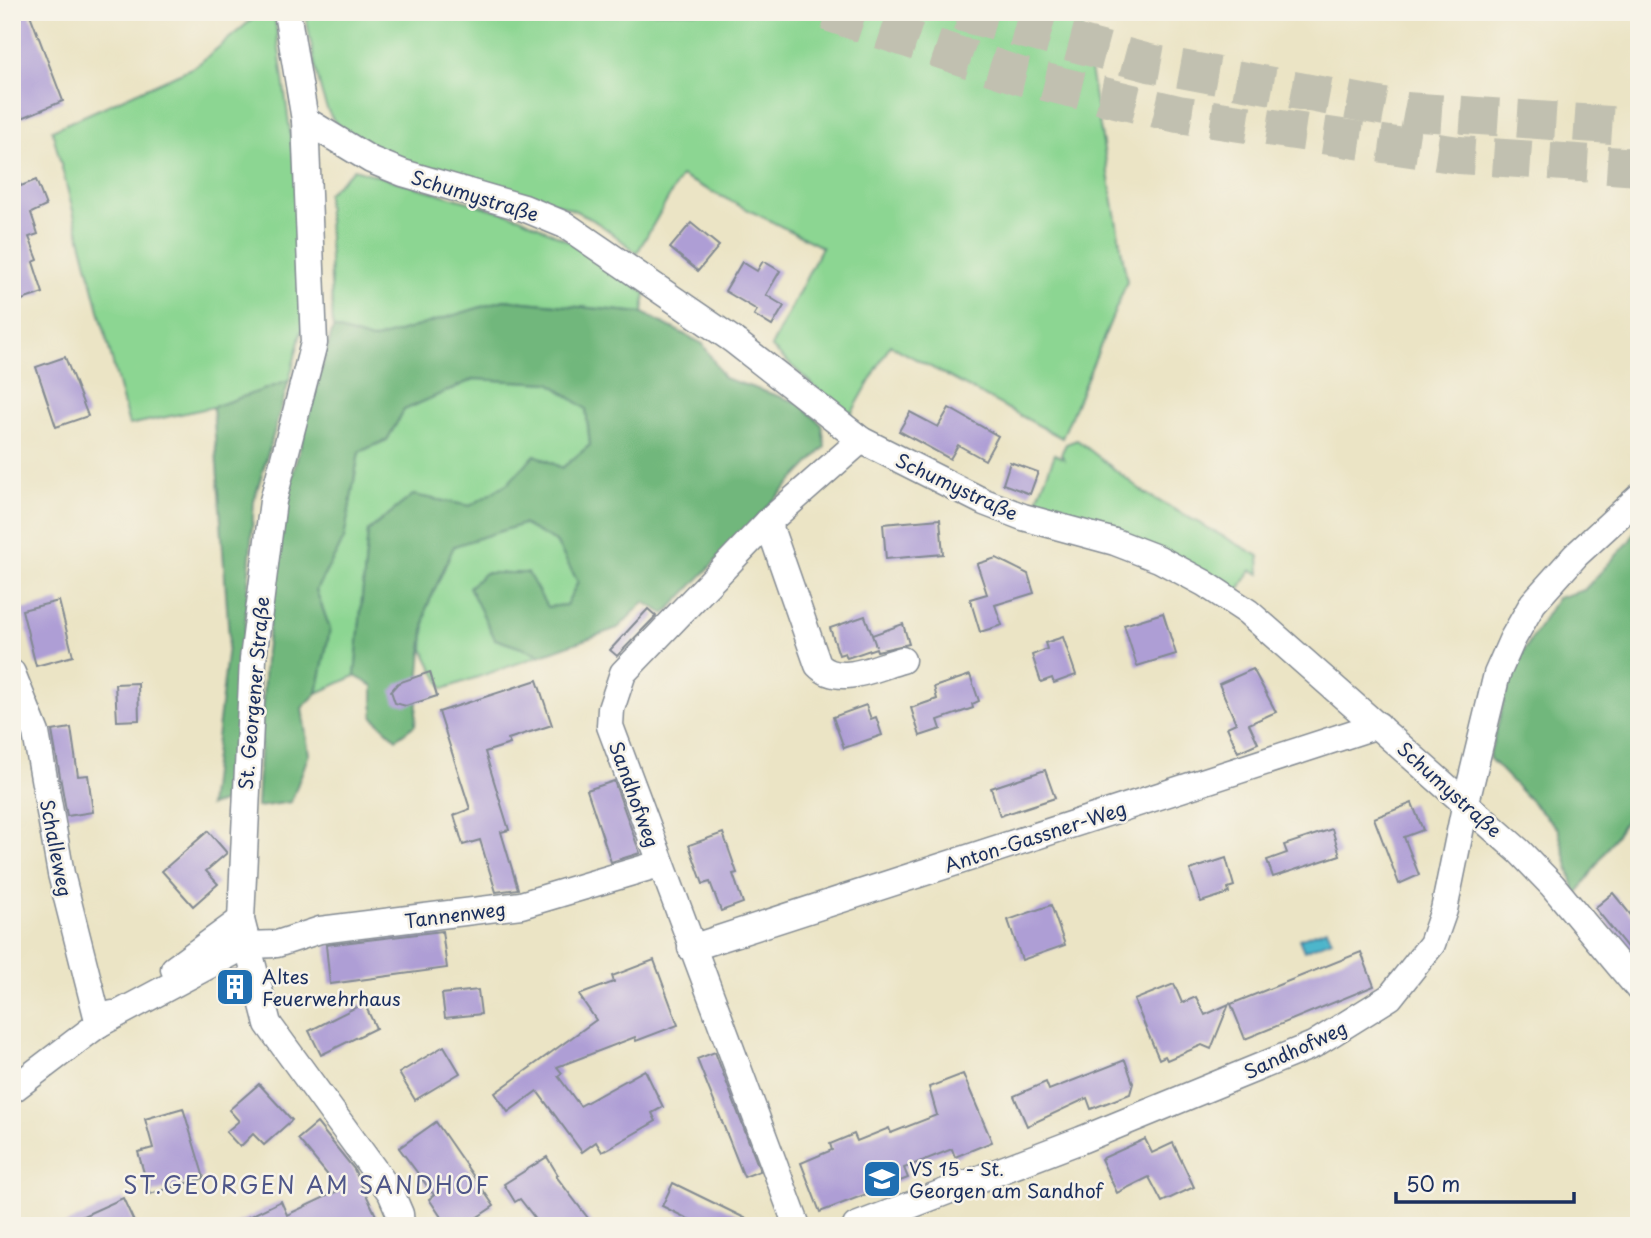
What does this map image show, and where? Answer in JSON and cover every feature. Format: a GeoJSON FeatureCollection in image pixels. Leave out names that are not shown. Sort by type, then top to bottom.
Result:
{"type":"FeatureCollection","features":[{"type":"Feature","properties":{"kind":"street"},"geometry":{"type":"LineString","coordinates":[[287,12],[305,120]]}},
{"type":"Feature","properties":{"kind":"street","name":"Schumystraße"},"geometry":{"type":"LineString","coordinates":[[305,120],[371,160],[403,173],[524,208],[565,225],[733,340],[861,440],[984,502],[1023,517],[1115,542],[1159,559],[1204,583],[1248,612],[1466,802],[1552,885],[1639,989]]}},
{"type":"Feature","properties":{"kind":"street","name":"St. Georgener Straße"},"geometry":{"type":"LineString","coordinates":[[305,120],[314,342],[272,501],[253,659],[244,932],[268,1024],[391,1193],[401,1226]]}},
{"type":"Feature","properties":{"kind":"street","name":"Sandhofweg"},"geometry":{"type":"LineString","coordinates":[[797,1226],[659,864],[610,726],[611,709],[623,673],[768,522],[861,440]]}},
{"type":"Feature","properties":{"kind":"street","name":"Sandhofweg"},"geometry":{"type":"LineString","coordinates":[[860,1225],[1081,1140],[1313,1045],[1390,997],[1432,944],[1444,910],[1466,802],[1497,674],[1522,622],[1533,603],[1576,555],[1639,497]]}},
{"type":"Feature","properties":{"kind":"street"},"geometry":{"type":"LineString","coordinates":[[768,522],[818,665],[827,674],[838,677],[902,660]]}},
{"type":"Feature","properties":{"kind":"street","name":"Schalleweg"},"geometry":{"type":"LineString","coordinates":[[12,673],[36,733],[61,874],[99,1024]]}},
{"type":"Feature","properties":{"kind":"street","name":"Anton-Gassner-Weg"},"geometry":{"type":"LineString","coordinates":[[691,948],[1378,725]]}},
{"type":"Feature","properties":{"kind":"street","name":"Tannenweg"},"geometry":{"type":"LineString","coordinates":[[244,932],[277,944],[320,930],[521,905],[659,864]]}},
{"type":"Feature","properties":{"kind":"street"},"geometry":{"type":"LineString","coordinates":[[12,1090],[99,1024],[244,932]]}},
{"type":"Feature","properties":{"kind":"green space"},"geometry":{"type":"Polygon","coordinates":[[[261,12],[274,12],[295,168],[304,321],[289,381],[213,407],[129,425],[52,130],[196,66],[261,12]]]}},
{"type":"Feature","properties":{"kind":"green space"},"geometry":{"type":"Polygon","coordinates":[[[305,12],[1080,12],[1127,282],[1062,438],[890,345],[849,418],[771,347],[822,247],[681,176],[637,253],[594,221],[566,207],[435,172],[368,147],[344,131],[328,111],[317,76],[305,12]]]}},
{"type":"Feature","properties":{"kind":"green space"},"geometry":{"type":"Polygon","coordinates":[[[354,169],[520,217],[586,250],[645,293],[643,313],[504,300],[372,341],[333,328],[327,194],[354,169]]]}},
{"type":"Feature","properties":{"kind":"green space"},"geometry":{"type":"Polygon","coordinates":[[[504,300],[643,313],[703,344],[724,378],[799,403],[822,425],[825,447],[665,614],[644,602],[618,628],[542,655],[495,639],[469,587],[485,573],[528,573],[547,607],[566,605],[578,582],[556,542],[523,524],[454,546],[426,609],[415,725],[396,739],[373,717],[373,686],[355,676],[368,531],[413,495],[470,506],[508,483],[535,455],[562,468],[590,445],[586,409],[550,383],[474,379],[404,410],[387,440],[359,452],[344,539],[316,590],[330,629],[317,693],[302,708],[309,754],[291,802],[257,807],[265,659],[286,498],[333,328],[372,340],[504,300]]]}},
{"type":"Feature","properties":{"kind":"green space"},"geometry":{"type":"Polygon","coordinates":[[[474,379],[550,383],[586,409],[590,445],[562,468],[535,455],[508,483],[470,506],[413,495],[368,531],[355,676],[317,693],[330,629],[316,590],[344,539],[359,452],[387,440],[404,410],[474,379]]]}},
{"type":"Feature","properties":{"kind":"green space"},"geometry":{"type":"Polygon","coordinates":[[[289,381],[254,501],[233,799],[209,806],[229,637],[213,407],[289,381]]]}},
{"type":"Feature","properties":{"kind":"green space"},"geometry":{"type":"Polygon","coordinates":[[[1077,440],[1146,494],[1259,556],[1260,574],[1251,570],[1236,595],[1033,510],[1055,454],[1064,459],[1061,454],[1066,444],[1077,440]]]}},
{"type":"Feature","properties":{"kind":"green space"},"geometry":{"type":"Polygon","coordinates":[[[523,524],[556,542],[578,582],[566,605],[547,607],[495,639],[542,655],[443,689],[423,649],[426,609],[453,546],[523,524]]]}},
{"type":"Feature","properties":{"kind":"green space"},"geometry":{"type":"Polygon","coordinates":[[[1639,524],[1639,800],[1576,896],[1558,829],[1489,758],[1512,670],[1557,598],[1584,590],[1629,542],[1639,524]]]}},
{"type":"Feature","properties":{"kind":"water"},"geometry":{"type":"Polygon","coordinates":[[[1327,929],[1332,940],[1304,951],[1299,939],[1327,929]]]}},
{"type":"Feature","properties":{"kind":"building"},"geometry":{"type":"Polygon","coordinates":[[[12,12],[29,12],[63,101],[22,118],[12,94],[12,12]]]}},
{"type":"Feature","properties":{"kind":"building"},"geometry":{"type":"Polygon","coordinates":[[[12,169],[21,186],[36,180],[46,206],[31,213],[38,234],[29,237],[38,260],[33,262],[43,293],[16,302],[12,291],[12,169]]]}},
{"type":"Feature","properties":{"kind":"building"},"geometry":{"type":"Polygon","coordinates":[[[691,223],[719,246],[698,271],[670,248],[691,223]]]}},
{"type":"Feature","properties":{"kind":"building"},"geometry":{"type":"Polygon","coordinates":[[[763,261],[780,271],[766,295],[784,306],[772,326],[754,315],[757,310],[725,291],[742,262],[757,271],[763,261]]]}},
{"type":"Feature","properties":{"kind":"building"},"geometry":{"type":"Polygon","coordinates":[[[65,357],[88,416],[56,427],[36,367],[65,357]]]}},
{"type":"Feature","properties":{"kind":"building"},"geometry":{"type":"Polygon","coordinates":[[[949,408],[998,436],[985,460],[958,445],[950,459],[899,431],[910,412],[938,427],[949,408]]]}},
{"type":"Feature","properties":{"kind":"building"},"geometry":{"type":"Polygon","coordinates":[[[1010,462],[1038,472],[1030,494],[1003,484],[1010,462]]]}},
{"type":"Feature","properties":{"kind":"building"},"geometry":{"type":"Polygon","coordinates":[[[940,519],[943,554],[886,559],[883,524],[940,519]]]}},
{"type":"Feature","properties":{"kind":"building"},"geometry":{"type":"Polygon","coordinates":[[[996,558],[1028,574],[1034,593],[995,605],[1002,625],[980,632],[970,599],[987,594],[977,564],[996,558]]]}},
{"type":"Feature","properties":{"kind":"building"},"geometry":{"type":"Polygon","coordinates":[[[59,601],[73,656],[36,666],[22,610],[59,601]]]}},
{"type":"Feature","properties":{"kind":"building"},"geometry":{"type":"Polygon","coordinates":[[[648,609],[656,616],[617,656],[610,650],[648,609]]]}},
{"type":"Feature","properties":{"kind":"building"},"geometry":{"type":"Polygon","coordinates":[[[1163,613],[1176,654],[1137,666],[1124,625],[1163,613]]]}},
{"type":"Feature","properties":{"kind":"building"},"geometry":{"type":"Polygon","coordinates":[[[865,616],[876,646],[872,635],[903,624],[909,644],[877,651],[876,648],[847,658],[845,653],[839,655],[830,628],[865,616]]]}},
{"type":"Feature","properties":{"kind":"building"},"geometry":{"type":"Polygon","coordinates":[[[1063,637],[1076,675],[1054,683],[1052,678],[1041,682],[1032,655],[1047,649],[1045,643],[1063,637]]]}},
{"type":"Feature","properties":{"kind":"building"},"geometry":{"type":"Polygon","coordinates":[[[1253,669],[1276,712],[1249,724],[1258,743],[1238,752],[1227,727],[1236,723],[1219,684],[1253,669]]]}},
{"type":"Feature","properties":{"kind":"building"},"geometry":{"type":"Polygon","coordinates":[[[430,672],[437,696],[406,706],[395,703],[391,691],[398,683],[430,672]]]}},
{"type":"Feature","properties":{"kind":"building"},"geometry":{"type":"Polygon","coordinates":[[[970,675],[979,701],[972,704],[973,708],[938,720],[941,729],[920,736],[911,708],[937,699],[934,687],[970,675]]]}},
{"type":"Feature","properties":{"kind":"building"},"geometry":{"type":"Polygon","coordinates":[[[537,680],[552,725],[508,739],[510,744],[485,752],[509,830],[501,832],[518,889],[496,892],[480,840],[463,845],[454,815],[470,809],[439,712],[537,680]]]}},
{"type":"Feature","properties":{"kind":"building"},"geometry":{"type":"Polygon","coordinates":[[[138,683],[139,720],[117,721],[115,684],[138,683]]]}},
{"type":"Feature","properties":{"kind":"building"},"geometry":{"type":"Polygon","coordinates":[[[866,705],[871,719],[876,717],[882,735],[844,748],[833,717],[866,705]]]}},
{"type":"Feature","properties":{"kind":"building"},"geometry":{"type":"Polygon","coordinates":[[[71,728],[78,776],[88,775],[93,812],[67,816],[52,731],[71,728]]]}},
{"type":"Feature","properties":{"kind":"building"},"geometry":{"type":"Polygon","coordinates":[[[1045,770],[1055,798],[1000,816],[991,788],[1045,770]]]}},
{"type":"Feature","properties":{"kind":"building"},"geometry":{"type":"Polygon","coordinates":[[[614,781],[640,853],[611,862],[587,790],[614,781]]]}},
{"type":"Feature","properties":{"kind":"building"},"geometry":{"type":"Polygon","coordinates":[[[1412,803],[1423,830],[1404,837],[1419,875],[1399,884],[1374,818],[1412,803]]]}},
{"type":"Feature","properties":{"kind":"building"},"geometry":{"type":"Polygon","coordinates":[[[1332,829],[1340,855],[1273,877],[1267,860],[1287,853],[1284,845],[1332,829]]]}},
{"type":"Feature","properties":{"kind":"building"},"geometry":{"type":"Polygon","coordinates":[[[208,831],[227,853],[206,871],[218,884],[193,906],[162,871],[208,831]]]}},
{"type":"Feature","properties":{"kind":"building"},"geometry":{"type":"Polygon","coordinates":[[[723,833],[737,873],[733,874],[743,903],[721,911],[710,882],[703,884],[689,845],[723,833]]]}},
{"type":"Feature","properties":{"kind":"building"},"geometry":{"type":"Polygon","coordinates":[[[1226,858],[1234,886],[1228,888],[1229,893],[1201,902],[1190,870],[1226,858]]]}},
{"type":"Feature","properties":{"kind":"building"},"geometry":{"type":"Polygon","coordinates":[[[1613,893],[1639,925],[1639,962],[1595,908],[1613,893]]]}},
{"type":"Feature","properties":{"kind":"building"},"geometry":{"type":"Polygon","coordinates":[[[1051,905],[1065,945],[1022,960],[1008,920],[1051,905]]]}},
{"type":"Feature","properties":{"kind":"building"},"geometry":{"type":"Polygon","coordinates":[[[442,931],[447,968],[330,984],[326,945],[442,931]]]}},
{"type":"Feature","properties":{"kind":"building"},"geometry":{"type":"Polygon","coordinates":[[[1361,952],[1374,986],[1245,1039],[1231,1004],[1361,952]]]}},
{"type":"Feature","properties":{"kind":"building"},"geometry":{"type":"Polygon","coordinates":[[[654,960],[678,1025],[636,1041],[635,1037],[557,1067],[562,1073],[558,1076],[580,1106],[645,1070],[663,1107],[652,1113],[656,1121],[602,1152],[596,1142],[582,1152],[537,1091],[508,1112],[495,1093],[596,1020],[579,995],[614,982],[612,976],[654,960]]]}},
{"type":"Feature","properties":{"kind":"building","name":"Altes Feuerwehrhaus"},"geometry":{"type":"Polygon","coordinates":[[[238,970],[244,1003],[224,1003],[225,974],[238,970]]]}},
{"type":"Feature","properties":{"kind":"building"},"geometry":{"type":"Polygon","coordinates":[[[1174,984],[1182,1003],[1196,997],[1205,1015],[1229,1004],[1211,1049],[1202,1045],[1167,1060],[1165,1056],[1159,1059],[1134,1000],[1174,984]]]}},
{"type":"Feature","properties":{"kind":"building"},"geometry":{"type":"Polygon","coordinates":[[[478,990],[481,1014],[445,1018],[442,994],[478,990]]]}},
{"type":"Feature","properties":{"kind":"building"},"geometry":{"type":"Polygon","coordinates":[[[364,1003],[376,1028],[321,1055],[309,1031],[364,1003]]]}},
{"type":"Feature","properties":{"kind":"building"},"geometry":{"type":"Polygon","coordinates":[[[444,1046],[460,1073],[415,1100],[399,1073],[444,1046]]]}},
{"type":"Feature","properties":{"kind":"building"},"geometry":{"type":"Polygon","coordinates":[[[715,1052],[760,1171],[744,1177],[697,1059],[715,1052]]]}},
{"type":"Feature","properties":{"kind":"building"},"geometry":{"type":"Polygon","coordinates":[[[1125,1060],[1133,1083],[1130,1094],[1091,1109],[1087,1098],[1027,1126],[1014,1096],[1046,1082],[1049,1090],[1125,1060]]]}},
{"type":"Feature","properties":{"kind":"building"},"geometry":{"type":"Polygon","coordinates":[[[963,1074],[992,1142],[955,1157],[952,1149],[904,1168],[908,1178],[820,1212],[801,1163],[832,1150],[830,1144],[854,1134],[857,1141],[889,1128],[891,1133],[937,1115],[929,1087],[963,1074]]]}},
{"type":"Feature","properties":{"kind":"building"},"geometry":{"type":"Polygon","coordinates":[[[259,1084],[292,1120],[264,1145],[253,1134],[240,1147],[226,1132],[239,1121],[229,1110],[259,1084]]]}},
{"type":"Feature","properties":{"kind":"building"},"geometry":{"type":"Polygon","coordinates":[[[183,1108],[204,1178],[150,1194],[138,1152],[153,1148],[145,1119],[183,1108]]]}},
{"type":"Feature","properties":{"kind":"building"},"geometry":{"type":"Polygon","coordinates":[[[436,1122],[494,1206],[464,1226],[447,1226],[429,1199],[434,1195],[399,1148],[436,1122]]]}},
{"type":"Feature","properties":{"kind":"building"},"geometry":{"type":"Polygon","coordinates":[[[317,1123],[354,1169],[381,1226],[230,1226],[281,1201],[287,1215],[340,1190],[298,1139],[317,1123]]]}},
{"type":"Feature","properties":{"kind":"building"},"geometry":{"type":"Polygon","coordinates":[[[1145,1139],[1152,1153],[1173,1143],[1194,1187],[1162,1202],[1149,1177],[1117,1193],[1101,1159],[1145,1139]]]}},
{"type":"Feature","properties":{"kind":"building"},"geometry":{"type":"Polygon","coordinates":[[[547,1157],[558,1175],[556,1176],[594,1226],[541,1226],[520,1199],[515,1202],[504,1184],[547,1157]]]}},
{"type":"Feature","properties":{"kind":"building"},"geometry":{"type":"Polygon","coordinates":[[[673,1183],[761,1226],[702,1226],[662,1206],[673,1183]]]}},
{"type":"Feature","properties":{"kind":"building"},"geometry":{"type":"Polygon","coordinates":[[[123,1198],[136,1226],[61,1226],[123,1198]]]}},
{"type":"Feature","properties":{"kind":"tunnel"},"geometry":{"type":"LineString","coordinates":[[827,12],[1020,76],[1178,114],[1459,155],[1639,167]]}},
{"type":"Feature","properties":{"kind":"tunnel"},"geometry":{"type":"LineString","coordinates":[[959,12],[1149,63],[1406,111],[1639,127]]}},
{"type":"Feature","properties":{"kind":"place","name":"Altes Feuerwehrhaus"},"geometry":{"type":"Point","coordinates":[235,987]}},
{"type":"Feature","properties":{"kind":"place","name":"VS 15 - St. Georgen am Sandhof"},"geometry":{"type":"Point","coordinates":[882,1179]}},
{"type":"Feature","properties":{"kind":"district","name":"ST.GEORGEN AM SANDHOF"},"geometry":{"type":"Point","coordinates":[307,1184]}}]}
